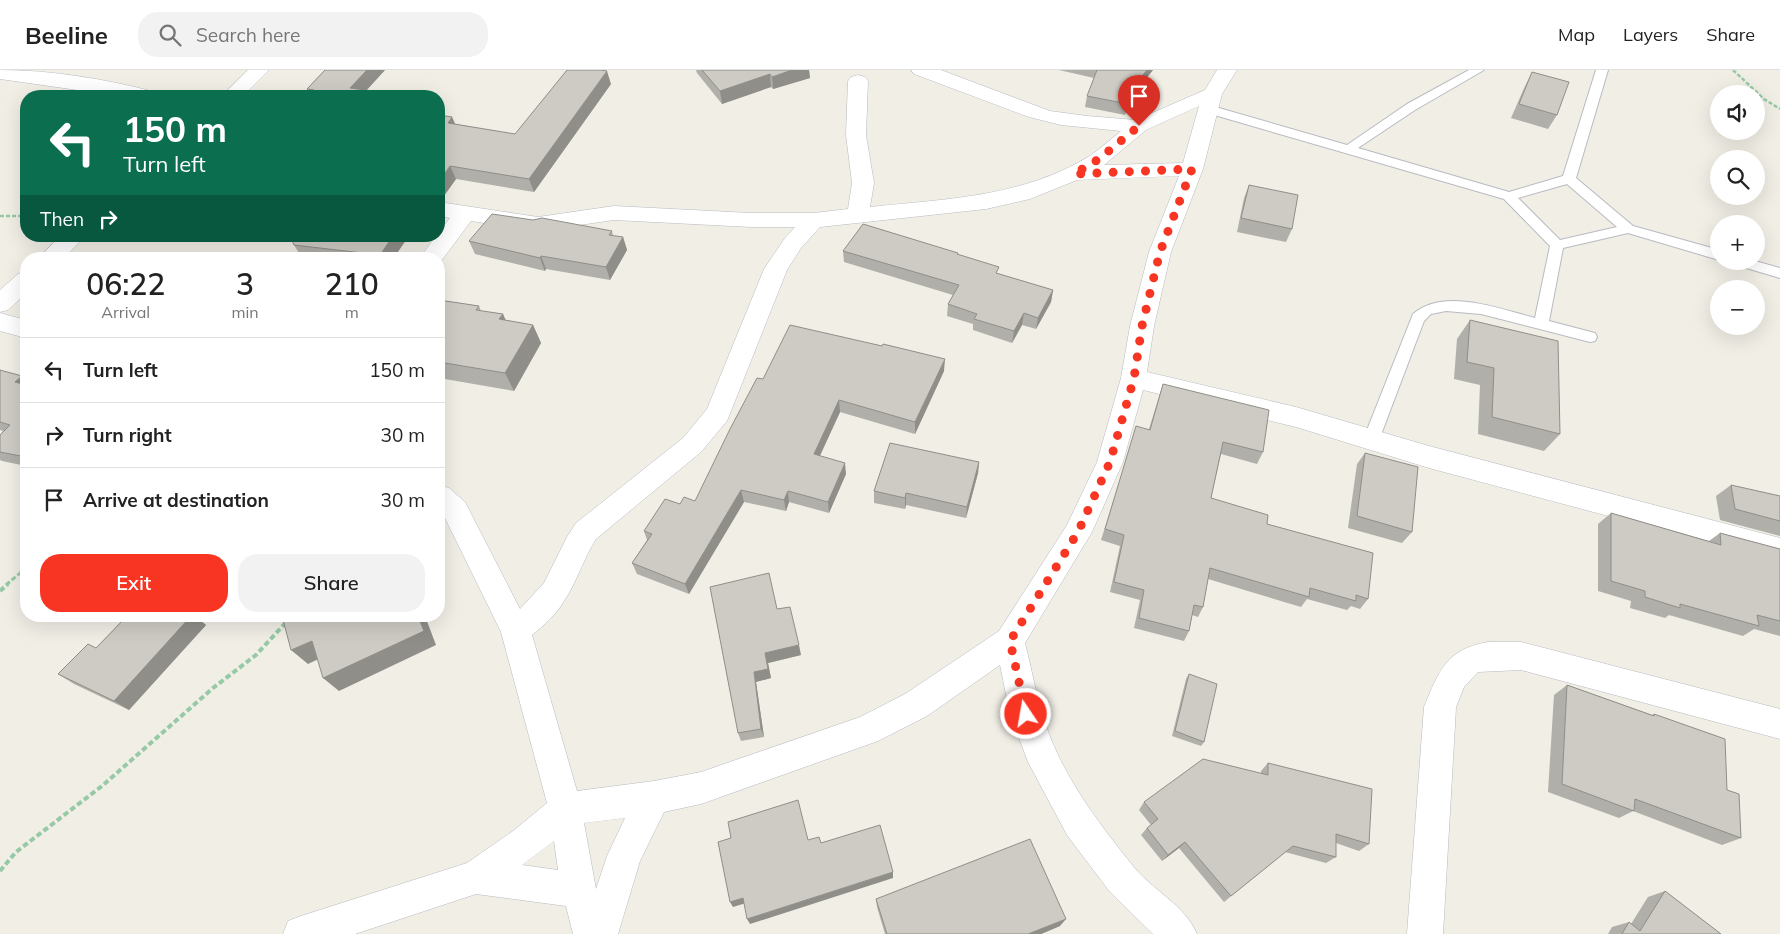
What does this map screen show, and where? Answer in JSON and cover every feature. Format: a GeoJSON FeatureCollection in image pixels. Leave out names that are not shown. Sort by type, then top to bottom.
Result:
{"type":"FeatureCollection","features":[{"type":"Feature","properties":{"kind":"street"},"geometry":{"type":"LineString","coordinates":[[93,85],[108,70]]}},
{"type":"Feature","properties":{"kind":"street"},"geometry":{"type":"LineString","coordinates":[[238,90],[260,70]]}},
{"type":"Feature","properties":{"kind":"street"},"geometry":{"type":"LineString","coordinates":[[921,70],[968,86],[1013,106],[1038,114],[1139,126]]}},
{"type":"Feature","properties":{"kind":"street"},"geometry":{"type":"LineString","coordinates":[[301,934],[476,877],[525,843],[565,810],[654,798],[701,788],[867,730],[916,705],[1010,641],[1078,532],[1110,462],[1134,378],[1142,326],[1160,252],[1192,169],[1210,102],[1227,70]]}},
{"type":"Feature","properties":{"kind":"street"},"geometry":{"type":"LineString","coordinates":[[0,73],[118,90]]}},
{"type":"Feature","properties":{"kind":"street"},"geometry":{"type":"LineString","coordinates":[[858,81],[856,136],[863,183],[858,216]]}},
{"type":"Feature","properties":{"kind":"street"},"geometry":{"type":"LineString","coordinates":[[445,210],[538,224],[614,213],[751,220],[814,220],[986,202],[1022,194],[1074,174],[1099,159],[1139,126],[1181,106],[1210,102]]}},
{"type":"Feature","properties":{"kind":"street"},"geometry":{"type":"LineString","coordinates":[[1074,174],[1192,169]]}},
{"type":"Feature","properties":{"kind":"street"},"geometry":{"type":"LineString","coordinates":[[445,240],[466,213]]}},
{"type":"Feature","properties":{"kind":"street"},"geometry":{"type":"LineString","coordinates":[[516,631],[539,610],[553,593],[566,571],[577,543],[586,531],[692,444],[718,414],[776,269],[793,243],[814,220]]}},
{"type":"Feature","properties":{"kind":"street"},"geometry":{"type":"LineString","coordinates":[[57,252],[67,242]]}},
{"type":"Feature","properties":{"kind":"street"},"geometry":{"type":"LineString","coordinates":[[435,252],[443,242]]}},
{"type":"Feature","properties":{"kind":"street"},"geometry":{"type":"LineString","coordinates":[[0,304],[20,286]]}},
{"type":"Feature","properties":{"kind":"street"},"geometry":{"type":"LineString","coordinates":[[0,322],[20,327]]}},
{"type":"Feature","properties":{"kind":"street"},"geometry":{"type":"LineString","coordinates":[[1134,378],[1296,417],[1480,471],[1780,550]]}},
{"type":"Feature","properties":{"kind":"street"},"geometry":{"type":"LineString","coordinates":[[445,501],[455,510],[516,631],[565,810],[579,890],[591,934]]}},
{"type":"Feature","properties":{"kind":"street"},"geometry":{"type":"LineString","coordinates":[[1010,641],[1026,714],[1044,762],[1079,823],[1122,880],[1180,934]]}},
{"type":"Feature","properties":{"kind":"street"},"geometry":{"type":"LineString","coordinates":[[1425,934],[1440,707],[1452,676],[1464,663],[1484,655],[1521,656],[1780,724]]}},
{"type":"Feature","properties":{"kind":"street"},"geometry":{"type":"LineString","coordinates":[[600,934],[624,856],[654,798]]}},
{"type":"Feature","properties":{"kind":"street"},"geometry":{"type":"LineString","coordinates":[[476,877],[579,890]]}},
{"type":"Feature","properties":{"kind":"lane"},"geometry":{"type":"LineString","coordinates":[[1348,150],[1377,128],[1437,90],[1478,70]]}},
{"type":"Feature","properties":{"kind":"lane"},"geometry":{"type":"LineString","coordinates":[[1569,179],[1602,70]]}},
{"type":"Feature","properties":{"kind":"lane"},"geometry":{"type":"LineString","coordinates":[[1210,102],[1348,150],[1509,196],[1557,245]]}},
{"type":"Feature","properties":{"kind":"lane"},"geometry":{"type":"LineString","coordinates":[[1509,196],[1569,179]]}},
{"type":"Feature","properties":{"kind":"lane"},"geometry":{"type":"LineString","coordinates":[[1569,179],[1628,229],[1710,253]]}},
{"type":"Feature","properties":{"kind":"lane"},"geometry":{"type":"LineString","coordinates":[[1557,245],[1628,229]]}},
{"type":"Feature","properties":{"kind":"lane"},"geometry":{"type":"LineString","coordinates":[[1542,324],[1557,245]]}},
{"type":"Feature","properties":{"kind":"lane"},"geometry":{"type":"LineString","coordinates":[[1765,269],[1780,274]]}},
{"type":"Feature","properties":{"kind":"lane"},"geometry":{"type":"LineString","coordinates":[[1371,440],[1418,318],[1427,310],[1446,306],[1481,309],[1590,337]]}},
{"type":"Feature","properties":{"kind":"path"},"geometry":{"type":"LineString","coordinates":[[1732,70],[1764,99],[1780,109]]}},
{"type":"Feature","properties":{"kind":"path"},"geometry":{"type":"LineString","coordinates":[[0,216],[20,216]]}},
{"type":"Feature","properties":{"kind":"path"},"geometry":{"type":"LineString","coordinates":[[0,591],[20,573]]}},
{"type":"Feature","properties":{"kind":"path"},"geometry":{"type":"LineString","coordinates":[[0,871],[16,852],[102,786],[213,688],[256,655],[286,622]]}},
{"type":"Feature","properties":{"kind":"building"},"geometry":{"type":"Polygon","coordinates":[[[325,70],[367,70],[350,88],[365,90],[307,89],[325,70]]]}},
{"type":"Feature","properties":{"kind":"building"},"geometry":{"type":"Polygon","coordinates":[[[567,70],[607,71],[529,179],[450,166],[445,173],[445,116],[452,117],[448,123],[515,134],[567,70]]]}},
{"type":"Feature","properties":{"kind":"building"},"geometry":{"type":"Polygon","coordinates":[[[702,70],[792,70],[772,77],[770,74],[720,91],[702,70]]]}},
{"type":"Feature","properties":{"kind":"building"},"geometry":{"type":"Polygon","coordinates":[[[1097,70],[1147,70],[1134,86],[1128,104],[1087,96],[1097,70]]]}},
{"type":"Feature","properties":{"kind":"building"},"geometry":{"type":"Polygon","coordinates":[[[1532,72],[1569,82],[1557,115],[1519,104],[1532,72]]]}},
{"type":"Feature","properties":{"kind":"building"},"geometry":{"type":"Polygon","coordinates":[[[1249,185],[1298,195],[1292,229],[1241,218],[1249,185]]]}},
{"type":"Feature","properties":{"kind":"building"},"geometry":{"type":"Polygon","coordinates":[[[492,214],[533,220],[542,218],[612,231],[609,235],[623,237],[606,267],[541,256],[540,258],[469,241],[492,214]]]}},
{"type":"Feature","properties":{"kind":"building"},"geometry":{"type":"Polygon","coordinates":[[[863,224],[999,267],[996,273],[1053,290],[1038,318],[1024,313],[1014,331],[974,319],[977,314],[948,304],[959,285],[843,251],[863,224]]]}},
{"type":"Feature","properties":{"kind":"building"},"geometry":{"type":"Polygon","coordinates":[[[293,242],[389,242],[382,252],[354,252],[294,245],[293,242]]]}},
{"type":"Feature","properties":{"kind":"building"},"geometry":{"type":"Polygon","coordinates":[[[445,301],[479,306],[476,310],[503,314],[499,319],[533,325],[505,373],[445,363],[445,301]]]}},
{"type":"Feature","properties":{"kind":"building"},"geometry":{"type":"Polygon","coordinates":[[[1470,320],[1558,341],[1560,434],[1492,417],[1494,368],[1467,362],[1470,320]]]}},
{"type":"Feature","properties":{"kind":"building"},"geometry":{"type":"Polygon","coordinates":[[[790,325],[945,359],[915,422],[839,400],[814,454],[845,463],[828,502],[788,491],[784,500],[741,490],[685,584],[632,563],[652,534],[644,531],[665,499],[680,504],[684,497],[695,501],[757,378],[763,379],[790,325]]]}},
{"type":"Feature","properties":{"kind":"building"},"geometry":{"type":"Polygon","coordinates":[[[0,370],[20,375],[15,382],[20,383],[20,456],[0,452],[0,435],[10,425],[0,422],[0,370]]]}},
{"type":"Feature","properties":{"kind":"building"},"geometry":{"type":"Polygon","coordinates":[[[1163,384],[1269,410],[1263,452],[1223,442],[1211,498],[1268,515],[1267,524],[1373,553],[1368,599],[1356,595],[1356,601],[1310,588],[1309,597],[1210,568],[1203,607],[1194,605],[1189,631],[1139,618],[1144,590],[1114,582],[1124,535],[1105,529],[1136,426],[1150,430],[1163,384]]]}},
{"type":"Feature","properties":{"kind":"building"},"geometry":{"type":"Polygon","coordinates":[[[890,443],[979,462],[967,507],[906,493],[905,498],[874,491],[890,443]]]}},
{"type":"Feature","properties":{"kind":"building"},"geometry":{"type":"Polygon","coordinates":[[[1365,453],[1418,467],[1412,532],[1357,516],[1365,453]]]}},
{"type":"Feature","properties":{"kind":"building"},"geometry":{"type":"Polygon","coordinates":[[[1731,485],[1780,496],[1780,521],[1735,509],[1731,485]]]}},
{"type":"Feature","properties":{"kind":"building"},"geometry":{"type":"Polygon","coordinates":[[[1611,513],[1721,545],[1720,533],[1780,549],[1780,621],[1757,615],[1759,626],[1680,604],[1680,608],[1645,597],[1645,591],[1611,581],[1611,513]]]}},
{"type":"Feature","properties":{"kind":"building"},"geometry":{"type":"Polygon","coordinates":[[[769,573],[777,609],[790,607],[799,645],[765,653],[768,669],[754,672],[761,729],[738,733],[710,587],[769,573]]]}},
{"type":"Feature","properties":{"kind":"building"},"geometry":{"type":"Polygon","coordinates":[[[121,622],[186,622],[114,701],[58,674],[88,644],[96,648],[121,622]]]}},
{"type":"Feature","properties":{"kind":"building"},"geometry":{"type":"Polygon","coordinates":[[[284,622],[420,622],[424,631],[323,678],[312,641],[291,650],[284,622]]]}},
{"type":"Feature","properties":{"kind":"building"},"geometry":{"type":"Polygon","coordinates":[[[1189,674],[1217,684],[1204,742],[1175,731],[1189,674]]]}},
{"type":"Feature","properties":{"kind":"building"},"geometry":{"type":"Polygon","coordinates":[[[1567,685],[1725,739],[1727,790],[1739,794],[1741,838],[1635,799],[1634,811],[1562,784],[1567,685]]]}},
{"type":"Feature","properties":{"kind":"building"},"geometry":{"type":"Polygon","coordinates":[[[1203,759],[1268,775],[1268,763],[1372,789],[1369,844],[1336,834],[1336,857],[1293,846],[1231,896],[1185,842],[1168,855],[1147,828],[1158,819],[1144,802],[1203,759]]]}},
{"type":"Feature","properties":{"kind":"building"},"geometry":{"type":"Polygon","coordinates":[[[798,800],[808,840],[819,837],[821,843],[880,825],[893,872],[747,919],[743,898],[730,902],[718,842],[731,838],[728,822],[798,800]]]}},
{"type":"Feature","properties":{"kind":"building"},"geometry":{"type":"Polygon","coordinates":[[[1030,839],[1066,919],[1028,934],[887,934],[876,899],[1030,839]]]}},
{"type":"Feature","properties":{"kind":"building"},"geometry":{"type":"Polygon","coordinates":[[[1665,891],[1721,934],[1622,934],[1629,922],[1640,931],[1665,891]]]}},
{"type":"Feature","properties":{"kind":"route"},"geometry":{"type":"LineString","coordinates":[[1026,714],[1010,641],[1078,532],[1110,462],[1134,378],[1142,326],[1160,252],[1192,169],[1110,174],[1074,174],[1099,159],[1139,126]]}}]}
